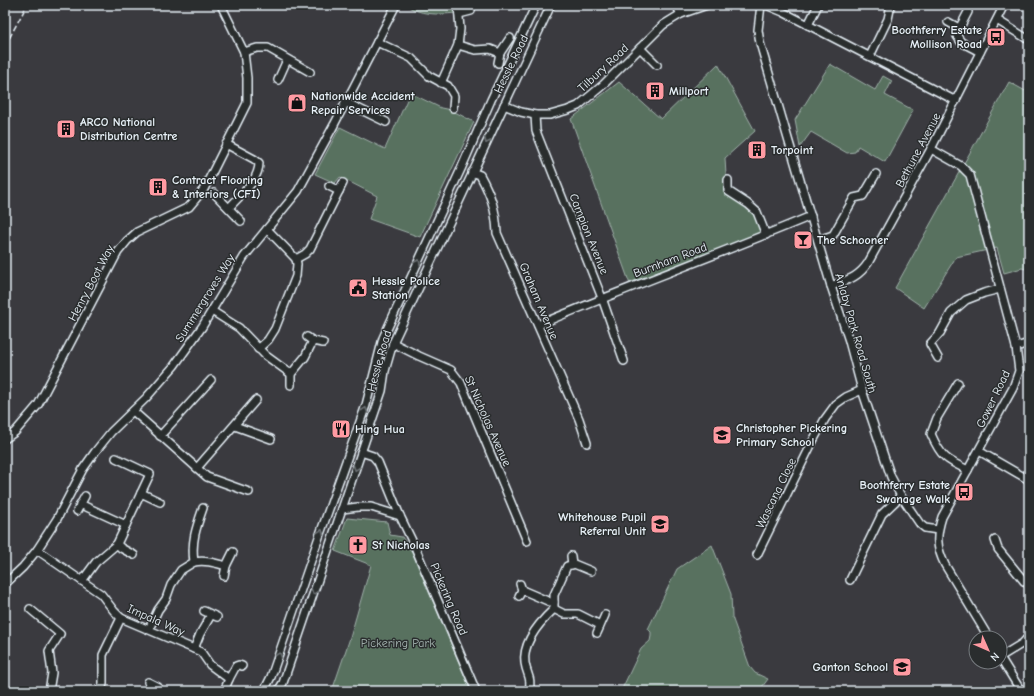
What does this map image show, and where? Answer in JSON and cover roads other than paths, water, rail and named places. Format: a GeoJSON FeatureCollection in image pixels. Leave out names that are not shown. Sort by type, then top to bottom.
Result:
{"type":"FeatureCollection","features":[{"type":"Feature","properties":{"kind":"street","name":"Henry Boot Way"},"geometry":{"type":"LineString","coordinates":[[5,440],[15,432],[38,405],[118,252],[137,232],[189,207],[204,189],[247,103],[247,78],[244,52],[221,5]]}},
{"type":"Feature","properties":{"kind":"street","name":"Summergroves Way"},"geometry":{"type":"LineString","coordinates":[[5,584],[23,567],[37,550],[57,519],[83,468],[111,432],[174,366],[212,311],[244,257],[298,191],[396,5]]}},
{"type":"Feature","properties":{"kind":"street"},"geometry":{"type":"LineString","coordinates":[[442,83],[458,45],[460,29],[458,5]]}},
{"type":"Feature","properties":{"kind":"street","name":"Hessle Road"},"geometry":{"type":"LineString","coordinates":[[264,691],[271,677],[366,405],[383,338],[491,100],[536,5]]}},
{"type":"Feature","properties":{"kind":"street","name":"Hessle Road"},"geometry":{"type":"LineString","coordinates":[[278,691],[283,683],[382,391],[385,371],[393,343],[551,5]]}},
{"type":"Feature","properties":{"kind":"street"},"geometry":{"type":"LineString","coordinates":[[676,5],[681,14]]}},
{"type":"Feature","properties":{"kind":"street","name":"Tilbury Road"},"geometry":{"type":"LineString","coordinates":[[504,105],[521,112],[535,115],[550,115],[578,106],[603,85],[663,25],[681,14],[707,5]]}},
{"type":"Feature","properties":{"kind":"street","name":"Anlaby Park Road South"},"geometry":{"type":"LineString","coordinates":[[761,5],[758,30],[760,43],[831,286],[849,341],[862,390],[891,477],[900,496],[920,524],[925,528],[938,530]]}},
{"type":"Feature","properties":{"kind":"street"},"geometry":{"type":"LineString","coordinates":[[766,5],[783,12],[956,101]]}},
{"type":"Feature","properties":{"kind":"street"},"geometry":{"type":"LineString","coordinates":[[808,25],[818,5]]}},
{"type":"Feature","properties":{"kind":"street"},"geometry":{"type":"LineString","coordinates":[[870,56],[888,19],[891,5]]}},
{"type":"Feature","properties":{"kind":"street","name":"Bethune Avenue"},"geometry":{"type":"LineString","coordinates":[[831,286],[855,277],[862,272],[932,149],[1004,5]]}},
{"type":"Feature","properties":{"kind":"street"},"geometry":{"type":"LineString","coordinates":[[459,14],[471,11]]}},
{"type":"Feature","properties":{"kind":"street"},"geometry":{"type":"LineString","coordinates":[[968,12],[959,28],[957,36],[961,42],[980,52]]}},
{"type":"Feature","properties":{"kind":"street"},"geometry":{"type":"LineString","coordinates":[[996,20],[1029,40]]}},
{"type":"Feature","properties":{"kind":"street"},"geometry":{"type":"LineString","coordinates":[[948,22],[959,28]]}},
{"type":"Feature","properties":{"kind":"street"},"geometry":{"type":"LineString","coordinates":[[498,63],[500,53],[510,38]]}},
{"type":"Feature","properties":{"kind":"street"},"geometry":{"type":"LineString","coordinates":[[377,42],[411,58],[429,76],[448,86],[454,96],[453,108]]}},
{"type":"Feature","properties":{"kind":"street"},"geometry":{"type":"LineString","coordinates":[[458,45],[475,50],[490,49],[500,53]]}},
{"type":"Feature","properties":{"kind":"street"},"geometry":{"type":"LineString","coordinates":[[244,52],[257,48],[268,48],[310,72]]}},
{"type":"Feature","properties":{"kind":"street"},"geometry":{"type":"LineString","coordinates":[[640,48],[657,65]]}},
{"type":"Feature","properties":{"kind":"street"},"geometry":{"type":"LineString","coordinates":[[278,80],[287,60]]}},
{"type":"Feature","properties":{"kind":"street"},"geometry":{"type":"LineString","coordinates":[[345,102],[386,122]]}},
{"type":"Feature","properties":{"kind":"street","name":"Campion Avenue"},"geometry":{"type":"LineString","coordinates":[[535,115],[536,131],[602,298],[624,361]]}},
{"type":"Feature","properties":{"kind":"street"},"geometry":{"type":"LineString","coordinates":[[226,144],[254,159],[258,163],[259,170],[251,184],[228,208]]}},
{"type":"Feature","properties":{"kind":"street","name":"Gower Road"},"geometry":{"type":"LineString","coordinates":[[932,149],[961,166],[970,175],[1016,347],[1019,371],[1014,388],[942,517],[938,530]]}},
{"type":"Feature","properties":{"kind":"street","name":"Graham Avenue"},"geometry":{"type":"LineString","coordinates":[[472,172],[480,175],[487,188],[496,214],[498,233],[579,419],[587,443]]}},
{"type":"Feature","properties":{"kind":"street"},"geometry":{"type":"LineString","coordinates":[[818,240],[833,235],[854,198],[863,196],[876,174]]}},
{"type":"Feature","properties":{"kind":"street"},"geometry":{"type":"LineString","coordinates":[[728,180],[728,191],[748,204],[757,212],[766,235]]}},
{"type":"Feature","properties":{"kind":"street"},"geometry":{"type":"LineString","coordinates":[[296,259],[310,249],[342,183]]}},
{"type":"Feature","properties":{"kind":"street"},"geometry":{"type":"LineString","coordinates":[[329,186],[339,191]]}},
{"type":"Feature","properties":{"kind":"street"},"geometry":{"type":"LineString","coordinates":[[214,193],[241,221]]}},
{"type":"Feature","properties":{"kind":"street","name":"Burnham Road"},"geometry":{"type":"LineString","coordinates":[[538,325],[602,298],[766,235],[811,216]]}},
{"type":"Feature","properties":{"kind":"street"},"geometry":{"type":"LineString","coordinates":[[258,349],[268,340],[276,329],[296,276],[297,264],[296,259],[266,229]]}},
{"type":"Feature","properties":{"kind":"street"},"geometry":{"type":"LineString","coordinates":[[938,358],[930,344],[940,333],[951,313],[966,300],[984,293],[1000,290]]}},
{"type":"Feature","properties":{"kind":"street"},"geometry":{"type":"LineString","coordinates":[[212,311],[239,328],[258,349],[291,374]]}},
{"type":"Feature","properties":{"kind":"street"},"geometry":{"type":"LineString","coordinates":[[291,385],[291,374],[305,357],[310,339],[323,344]]}},
{"type":"Feature","properties":{"kind":"street","name":"St Nicholas Avenue"},"geometry":{"type":"LineString","coordinates":[[393,343],[452,370],[461,383],[528,541]]}},
{"type":"Feature","properties":{"kind":"street"},"geometry":{"type":"LineString","coordinates":[[1016,347],[1029,343]]}},
{"type":"Feature","properties":{"kind":"street"},"geometry":{"type":"LineString","coordinates":[[160,436],[199,388],[211,380]]}},
{"type":"Feature","properties":{"kind":"street"},"geometry":{"type":"LineString","coordinates":[[958,383],[937,418],[931,434],[937,450],[950,462],[968,470]]}},
{"type":"Feature","properties":{"kind":"street","name":"Wascana Close"},"geometry":{"type":"LineString","coordinates":[[758,555],[825,419],[836,404],[846,397],[862,390]]}},
{"type":"Feature","properties":{"kind":"street"},"geometry":{"type":"LineString","coordinates":[[197,468],[256,400]]}},
{"type":"Feature","properties":{"kind":"street"},"geometry":{"type":"LineString","coordinates":[[133,410],[207,477],[249,492]]}},
{"type":"Feature","properties":{"kind":"street"},"geometry":{"type":"LineString","coordinates":[[234,426],[271,439]]}},
{"type":"Feature","properties":{"kind":"street"},"geometry":{"type":"LineString","coordinates":[[979,451],[1029,480]]}},
{"type":"Feature","properties":{"kind":"street","name":"Pickering Road"},"geometry":{"type":"LineString","coordinates":[[361,452],[373,456],[378,462],[476,691]]}},
{"type":"Feature","properties":{"kind":"street"},"geometry":{"type":"LineString","coordinates":[[82,581],[96,562],[117,544],[150,474],[116,458]]}},
{"type":"Feature","properties":{"kind":"street"},"geometry":{"type":"LineString","coordinates":[[141,493],[160,502]]}},
{"type":"Feature","properties":{"kind":"street"},"geometry":{"type":"LineString","coordinates":[[77,511],[85,496]]}},
{"type":"Feature","properties":{"kind":"street"},"geometry":{"type":"LineString","coordinates":[[850,580],[882,514],[900,496]]}},
{"type":"Feature","properties":{"kind":"street"},"geometry":{"type":"LineString","coordinates":[[80,504],[126,525]]}},
{"type":"Feature","properties":{"kind":"street"},"geometry":{"type":"LineString","coordinates":[[342,509],[371,507],[400,516]]}},
{"type":"Feature","properties":{"kind":"street"},"geometry":{"type":"LineString","coordinates":[[194,562],[192,548],[197,524],[203,508]]}},
{"type":"Feature","properties":{"kind":"street"},"geometry":{"type":"LineString","coordinates":[[938,530],[937,541],[939,553],[984,630]]}},
{"type":"Feature","properties":{"kind":"street"},"geometry":{"type":"LineString","coordinates":[[995,540],[998,549],[1029,585]]}},
{"type":"Feature","properties":{"kind":"street"},"geometry":{"type":"LineString","coordinates":[[117,544],[134,555]]}},
{"type":"Feature","properties":{"kind":"street","name":"Impala Way"},"geometry":{"type":"LineString","coordinates":[[37,550],[101,594],[121,618],[201,652],[210,665],[229,679]]}},
{"type":"Feature","properties":{"kind":"street"},"geometry":{"type":"LineString","coordinates":[[224,576],[226,566],[233,552]]}},
{"type":"Feature","properties":{"kind":"street"},"geometry":{"type":"LineString","coordinates":[[570,556],[572,565]]}},
{"type":"Feature","properties":{"kind":"street"},"geometry":{"type":"LineString","coordinates":[[149,629],[158,610],[166,599],[171,585],[181,570],[194,562],[202,561],[213,562],[226,566]]}},
{"type":"Feature","properties":{"kind":"street"},"geometry":{"type":"LineString","coordinates":[[529,691],[531,682],[525,662],[528,642],[537,626],[554,605],[554,595],[567,566],[574,564],[591,571]]}},
{"type":"Feature","properties":{"kind":"street"},"geometry":{"type":"LineString","coordinates":[[520,590],[550,602],[564,614],[578,614],[600,625]]}},
{"type":"Feature","properties":{"kind":"street"},"geometry":{"type":"LineString","coordinates":[[30,609],[60,634],[49,651],[52,673],[50,691]]}},
{"type":"Feature","properties":{"kind":"street"},"geometry":{"type":"LineString","coordinates":[[194,649],[200,634],[214,616],[204,611]]}},
{"type":"Feature","properties":{"kind":"street"},"geometry":{"type":"LineString","coordinates":[[597,633],[605,615]]}},
{"type":"Feature","properties":{"kind":"street"},"geometry":{"type":"LineString","coordinates":[[100,691],[103,684],[103,655],[121,618]]}},
{"type":"Feature","properties":{"kind":"street"},"geometry":{"type":"LineString","coordinates":[[1008,652],[1023,643],[1029,636]]}},
{"type":"Feature","properties":{"kind":"street"},"geometry":{"type":"LineString","coordinates":[[224,691],[236,666],[242,666]]}},
{"type":"Feature","properties":{"kind":"street"},"geometry":{"type":"LineString","coordinates":[[1008,670],[1021,691]]}},
{"type":"Feature","properties":{"kind":"street"},"geometry":{"type":"LineString","coordinates":[[148,682],[158,686]]}},
{"type":"Feature","properties":{"kind":"railway"},"geometry":{"type":"LineString","coordinates":[[5,46],[27,5]]}},
{"type":"Feature","properties":{"kind":"place","name":"Boothferry Estate Mollison Road"},"geometry":{"type":"Point","coordinates":[996,37]}},
{"type":"Feature","properties":{"kind":"place","name":"Millport"},"geometry":{"type":"Point","coordinates":[655,91]}},
{"type":"Feature","properties":{"kind":"place","name":"Nationwide Accident Repair Services"},"geometry":{"type":"Point","coordinates":[297,103]}},
{"type":"Feature","properties":{"kind":"place","name":"ARCO National Distribution Centre"},"geometry":{"type":"Point","coordinates":[66,129]}},
{"type":"Feature","properties":{"kind":"place","name":"Torpoint"},"geometry":{"type":"Point","coordinates":[757,150]}},
{"type":"Feature","properties":{"kind":"place","name":"Contract Flooring & Interiors (CFI)"},"geometry":{"type":"Point","coordinates":[158,187]}},
{"type":"Feature","properties":{"kind":"place","name":"The Schooner"},"geometry":{"type":"Point","coordinates":[803,240]}},
{"type":"Feature","properties":{"kind":"place","name":"Hessle Police Station"},"geometry":{"type":"Point","coordinates":[358,288]}},
{"type":"Feature","properties":{"kind":"place","name":"Hing Hua"},"geometry":{"type":"Point","coordinates":[341,429]}},
{"type":"Feature","properties":{"kind":"place","name":"Christopher Pickering Primary School"},"geometry":{"type":"Point","coordinates":[722,435]}},
{"type":"Feature","properties":{"kind":"place","name":"Boothferry Estate Swanage Walk"},"geometry":{"type":"Point","coordinates":[964,492]}},
{"type":"Feature","properties":{"kind":"place","name":"Whitehouse Pupil Referral Unit"},"geometry":{"type":"Point","coordinates":[660,524]}},
{"type":"Feature","properties":{"kind":"place","name":"St Nicholas"},"geometry":{"type":"Point","coordinates":[358,545]}},
{"type":"Feature","properties":{"kind":"place","name":"Ganton School"},"geometry":{"type":"Point","coordinates":[902,667]}},
{"type":"Feature","properties":{"kind":"park label","name":"Pickering Park"},"geometry":{"type":"Point","coordinates":[398,643]}}]}
